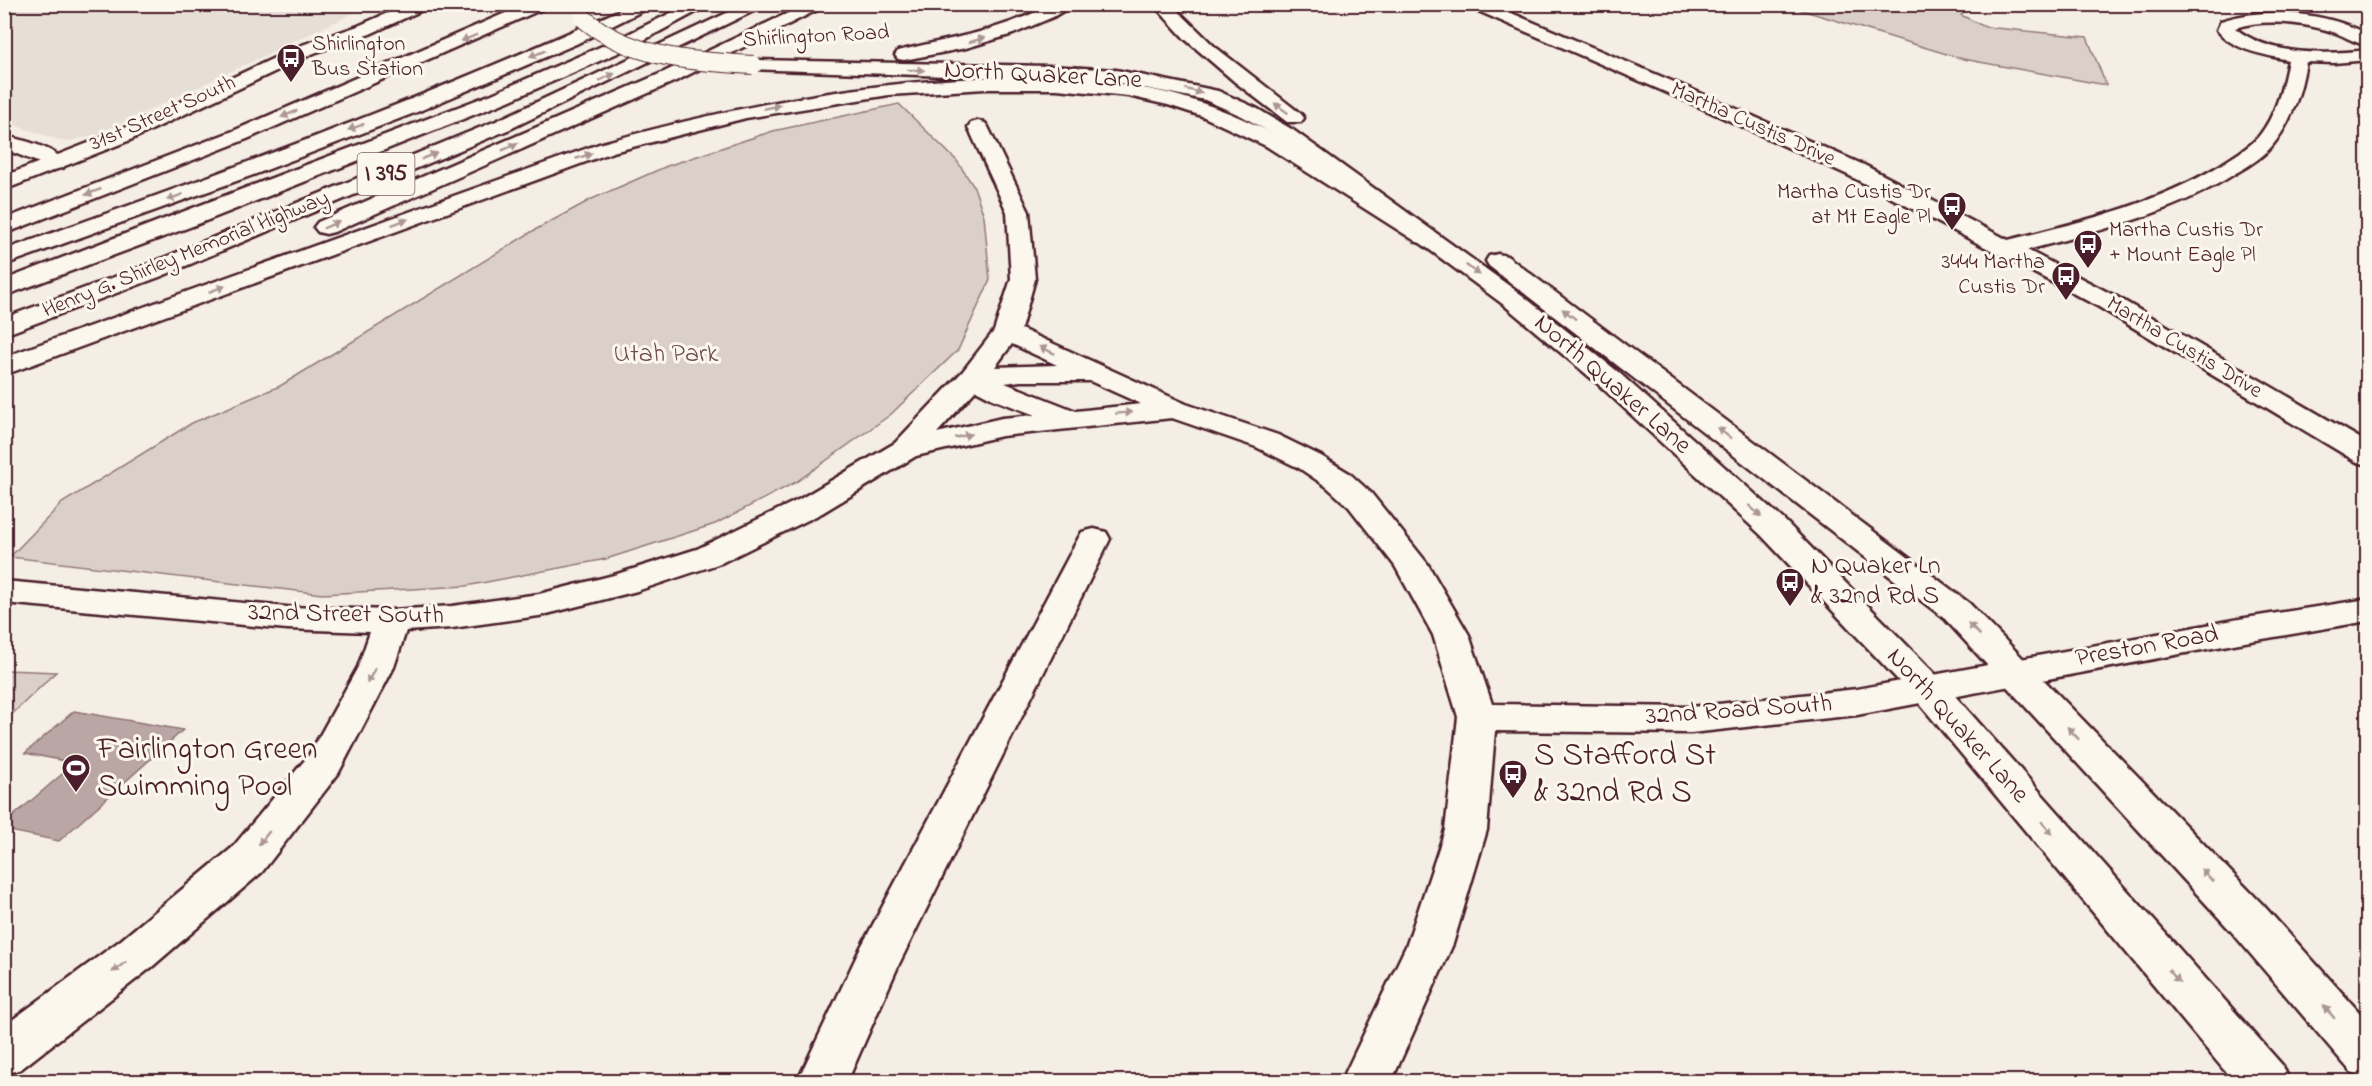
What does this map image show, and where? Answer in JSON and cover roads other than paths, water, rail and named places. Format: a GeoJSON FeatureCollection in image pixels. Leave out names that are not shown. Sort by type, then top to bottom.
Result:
{"type":"FeatureCollection","features":[{"type":"Feature","properties":{"kind":"main road","name":"31st Street South"},"geometry":{"type":"LineString","coordinates":[[4,184],[121,137],[237,81],[321,44],[396,4]]}},
{"type":"Feature","properties":{"kind":"main road","name":"31st Street South"},"geometry":{"type":"LineString","coordinates":[[321,44],[364,30],[423,4]]}},
{"type":"Feature","properties":{"kind":"main road"},"geometry":{"type":"LineString","coordinates":[[4,227],[240,135],[541,4]]}},
{"type":"Feature","properties":{"kind":"main road","name":"I 395"},"geometry":{"type":"LineString","coordinates":[[4,258],[175,198],[416,104],[586,34],[648,4]]}},
{"type":"Feature","properties":{"kind":"main road"},"geometry":{"type":"LineString","coordinates":[[4,289],[179,224],[471,109],[596,56],[703,4]]}},
{"type":"Feature","properties":{"kind":"main road","name":"Henry G. Shirley Memorial Highway"},"geometry":{"type":"LineString","coordinates":[[4,327],[153,271],[503,125],[760,4]]}},
{"type":"Feature","properties":{"kind":"main road"},"geometry":{"type":"LineString","coordinates":[[4,357],[376,206],[671,76],[821,4]]}},
{"type":"Feature","properties":{"kind":"main road","name":"Shirlington Road"},"geometry":{"type":"LineString","coordinates":[[583,11],[595,31],[634,48],[677,58],[753,65],[854,61],[941,49],[1009,30],[1066,4]]}},
{"type":"Feature","properties":{"kind":"main road"},"geometry":{"type":"LineString","coordinates":[[1161,4],[1179,25],[1270,100],[1406,197]]}},
{"type":"Feature","properties":{"kind":"main road"},"geometry":{"type":"LineString","coordinates":[[1475,5],[1482,4]]}},
{"type":"Feature","properties":{"kind":"main road","name":"Martha Custis Drive"},"geometry":{"type":"LineString","coordinates":[[1475,5],[1700,100],[1856,170],[2108,302],[2367,456]]}},
{"type":"Feature","properties":{"kind":"main road"},"geometry":{"type":"LineString","coordinates":[[2367,41],[2343,30],[2296,21],[2251,18],[2235,20],[2227,25],[2226,30],[2245,42],[2298,55],[2331,58],[2367,55]]}},
{"type":"Feature","properties":{"kind":"main road"},"geometry":{"type":"LineString","coordinates":[[2007,248],[2112,220],[2177,196],[2225,172],[2254,152],[2268,138],[2292,91],[2298,55]]}},
{"type":"Feature","properties":{"kind":"main road","name":"North Quaker Lane"},"geometry":{"type":"LineString","coordinates":[[753,65],[1116,76],[1211,95],[1250,112],[1286,134],[1505,294],[1607,377],[1773,528],[1927,688],[2265,1082]]}},
{"type":"Feature","properties":{"kind":"main road"},"geometry":{"type":"LineString","coordinates":[[4,367],[606,148],[673,128],[735,114],[821,99],[936,85],[1022,82],[1085,84],[1176,101],[1226,120],[1280,147],[1425,237]]}},
{"type":"Feature","properties":{"kind":"main road"},"geometry":{"type":"LineString","coordinates":[[978,127],[1018,212],[1023,279],[1007,332],[1176,410],[1267,441],[1310,462],[1338,480],[1360,500],[1410,562],[1451,635],[1477,717],[1466,830],[1430,944],[1366,1082]]}},
{"type":"Feature","properties":{"kind":"main road"},"geometry":{"type":"LineString","coordinates":[[4,141],[37,153],[55,163]]}},
{"type":"Feature","properties":{"kind":"main road"},"geometry":{"type":"LineString","coordinates":[[4,164],[55,163]]}},
{"type":"Feature","properties":{"kind":"main road","name":"North Quaker Lane"},"geometry":{"type":"LineString","coordinates":[[1482,250],[1957,611],[2247,918],[2367,1057]]}},
{"type":"Feature","properties":{"kind":"main road","name":"32nd Street South"},"geometry":{"type":"LineString","coordinates":[[4,592],[287,618],[392,621],[452,617],[539,604],[625,583],[709,556],[811,506],[906,449],[973,377],[1007,332]]}},
{"type":"Feature","properties":{"kind":"main road"},"geometry":{"type":"LineString","coordinates":[[973,377],[1020,373],[1098,375]]}},
{"type":"Feature","properties":{"kind":"main road"},"geometry":{"type":"LineString","coordinates":[[973,377],[1003,393],[1072,418]]}},
{"type":"Feature","properties":{"kind":"main road","name":"32nd Street South"},"geometry":{"type":"LineString","coordinates":[[906,449],[1002,427],[1072,418],[1176,410]]}},
{"type":"Feature","properties":{"kind":"main road"},"geometry":{"type":"LineString","coordinates":[[822,1082],[876,963],[1094,539]]}},
{"type":"Feature","properties":{"kind":"main road","name":"Preston Road"},"geometry":{"type":"LineString","coordinates":[[1927,688],[2367,610]]}},
{"type":"Feature","properties":{"kind":"main road"},"geometry":{"type":"LineString","coordinates":[[4,1054],[137,953],[247,860],[324,764],[376,667],[392,621]]}},
{"type":"Feature","properties":{"kind":"main road","name":"32nd Road South"},"geometry":{"type":"LineString","coordinates":[[1477,717],[1691,720],[1857,702],[1927,688]]}},
{"type":"Feature","properties":{"kind":"place","name":"Shirlington Bus Station"},"geometry":{"type":"Point","coordinates":[291,84]}},
{"type":"Feature","properties":{"kind":"place","name":"Martha Custis Dr at Mt Eagle Pl"},"geometry":{"type":"Point","coordinates":[1952,232]}},
{"type":"Feature","properties":{"kind":"place","name":"Martha Custis Dr + Mount Eagle Pl"},"geometry":{"type":"Point","coordinates":[2088,270]}},
{"type":"Feature","properties":{"kind":"place","name":"3444 Martha Custis Dr"},"geometry":{"type":"Point","coordinates":[2066,302]}},
{"type":"Feature","properties":{"kind":"place","name":"N Quaker Ln & 32nd Rd S"},"geometry":{"type":"Point","coordinates":[1790,608]}},
{"type":"Feature","properties":{"kind":"place","name":"Fairlington Green Swimming Pool"},"geometry":{"type":"Point","coordinates":[76,794]}},
{"type":"Feature","properties":{"kind":"place","name":"S Stafford St & 32nd Rd S"},"geometry":{"type":"Point","coordinates":[1513,800]}},
{"type":"Feature","properties":{"kind":"park label","name":"Utah Park"},"geometry":{"type":"Point","coordinates":[666,355]}}]}
